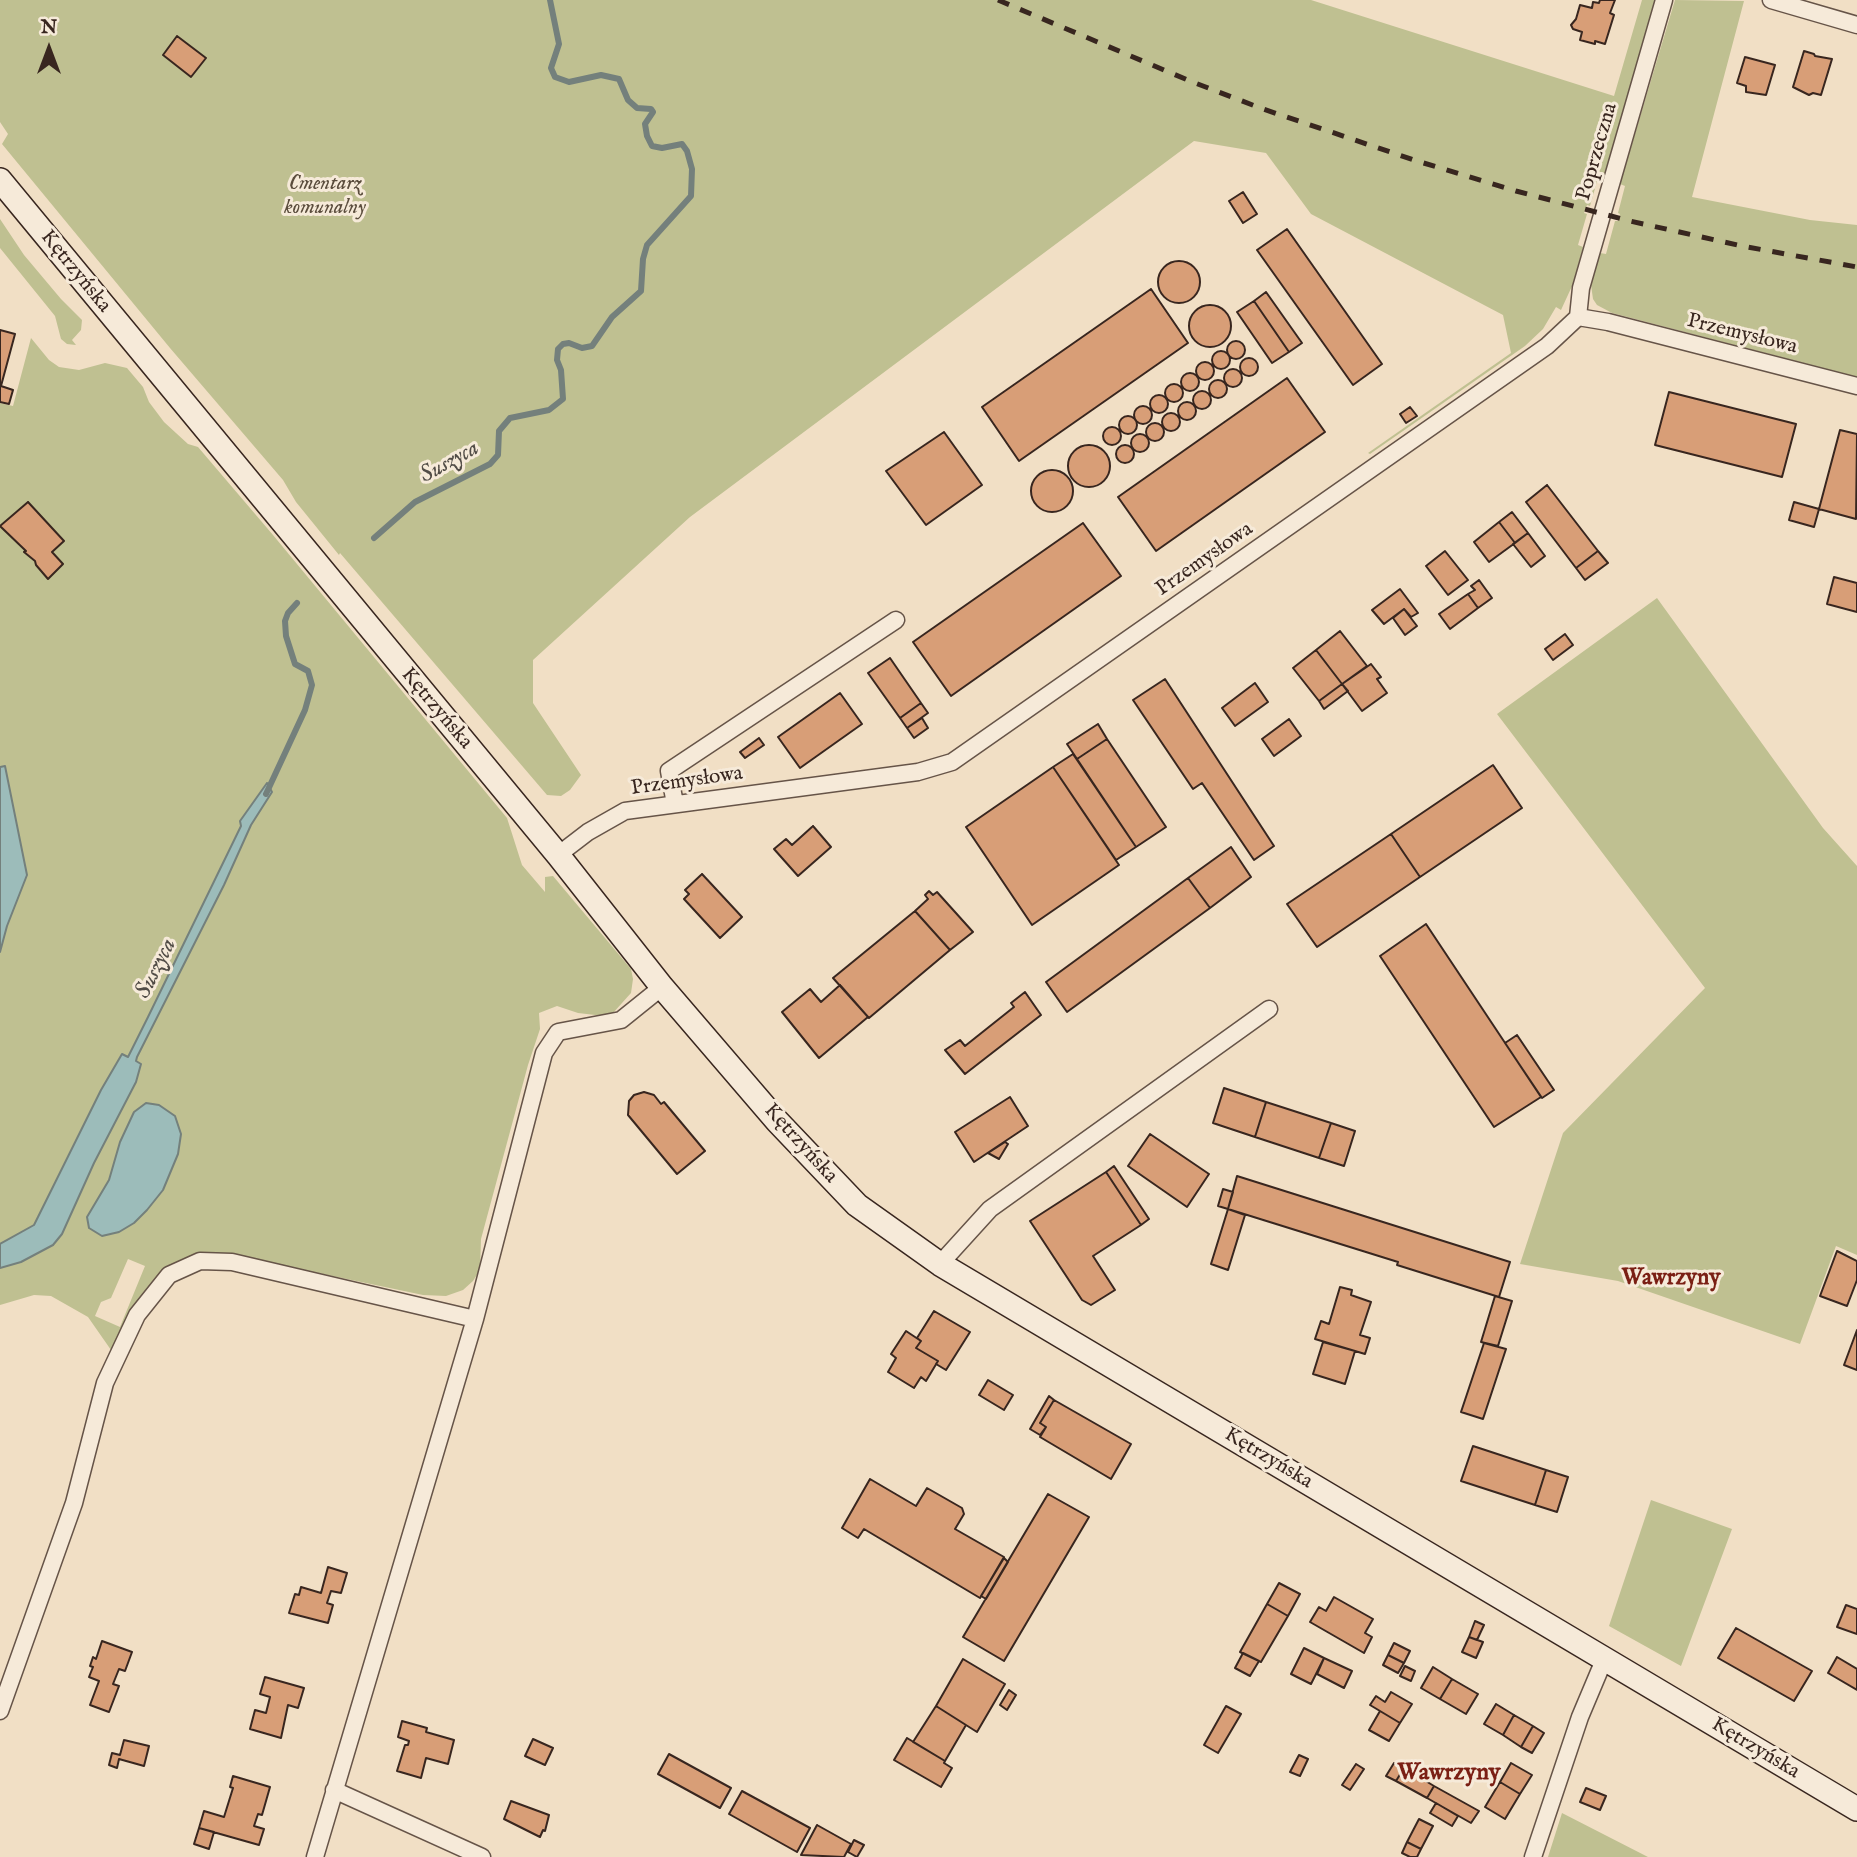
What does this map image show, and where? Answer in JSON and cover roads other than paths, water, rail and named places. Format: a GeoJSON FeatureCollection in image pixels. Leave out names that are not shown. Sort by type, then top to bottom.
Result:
{"type":"FeatureCollection","features":[{"type":"Feature","properties":{"kind":"main road","name":"Kętrzyńska"},"geometry":{"type":"LineString","coordinates":[[0,180],[558,855],[662,987],[777,1121],[857,1205],[940,1264],[1857,1809]]}},
{"type":"Feature","properties":{"kind":"street","name":"Poprzeczna"},"geometry":{"type":"LineString","coordinates":[[1578,317],[1581,288],[1664,0]]}},
{"type":"Feature","properties":{"kind":"street"},"geometry":{"type":"LineString","coordinates":[[1771,0],[1857,25]]}},
{"type":"Feature","properties":{"kind":"street","name":"Przemysłowa"},"geometry":{"type":"LineString","coordinates":[[558,855],[588,832],[625,811],[918,772],[952,762],[1547,346],[1578,317],[1608,322],[1857,386]]}},
{"type":"Feature","properties":{"kind":"street"},"geometry":{"type":"LineString","coordinates":[[675,804],[670,771],[896,620]]}},
{"type":"Feature","properties":{"kind":"street"},"geometry":{"type":"LineString","coordinates":[[316,1857],[475,1319],[544,1053],[558,1032],[621,1020],[662,987]]}},
{"type":"Feature","properties":{"kind":"street"},"geometry":{"type":"LineString","coordinates":[[940,1264],[990,1209],[1269,1009]]}},
{"type":"Feature","properties":{"kind":"street"},"geometry":{"type":"LineString","coordinates":[[0,1712],[74,1503],[104,1383],[137,1315],[169,1275],[200,1261],[232,1262],[475,1319]]}},
{"type":"Feature","properties":{"kind":"street"},"geometry":{"type":"LineString","coordinates":[[1533,1857],[1580,1717],[1604,1660]]}},
{"type":"Feature","properties":{"kind":"street"},"geometry":{"type":"LineString","coordinates":[[334,1790],[482,1857]]}},
{"type":"Feature","properties":{"kind":"water"},"geometry":{"type":"Polygon","coordinates":[[[5,766],[27,875],[0,952],[0,767],[5,766]]]}},
{"type":"Feature","properties":{"kind":"water"},"geometry":{"type":"Polygon","coordinates":[[[267,783],[272,792],[251,825],[224,885],[137,1057],[136,1061],[141,1064],[136,1082],[94,1163],[62,1234],[53,1245],[21,1262],[0,1268],[0,1244],[34,1225],[101,1090],[122,1054],[128,1057],[241,826],[240,821],[267,783]]]}},
{"type":"Feature","properties":{"kind":"water"},"geometry":{"type":"Polygon","coordinates":[[[146,1103],[159,1105],[175,1116],[181,1134],[178,1154],[163,1190],[147,1210],[134,1223],[119,1232],[102,1236],[89,1228],[87,1217],[109,1180],[120,1142],[134,1112],[146,1103]]]}},
{"type":"Feature","properties":{"kind":"waterway","name":"Suszyca"},"geometry":{"type":"LineString","coordinates":[[374,538],[415,502],[490,464],[498,455],[499,431],[510,418],[549,410],[563,399],[558,349],[569,343],[582,348],[592,346],[612,317],[641,291],[643,259],[647,245],[691,196],[692,169],[687,151],[682,144],[662,148],[652,146],[645,124],[653,112],[651,109],[637,108],[628,100],[619,79],[601,75],[569,82],[555,77],[551,68],[559,44],[550,0]]}},
{"type":"Feature","properties":{"kind":"waterway","name":"Suszyca"},"geometry":{"type":"LineString","coordinates":[[266,794],[305,710],[312,685],[308,671],[295,664],[286,636],[285,621],[297,603]]}},
{"type":"Feature","properties":{"kind":"railway"},"geometry":{"type":"LineString","coordinates":[[998,0],[1190,81],[1263,109],[1417,161],[1630,221],[1742,246],[1857,267]]}},
{"type":"Feature","properties":{"kind":"district","name":"Wawrzyny"},"geometry":{"type":"Point","coordinates":[1671,1279]}},
{"type":"Feature","properties":{"kind":"district","name":"Wawrzyny"},"geometry":{"type":"Point","coordinates":[1449,1774]}},
{"type":"Feature","properties":{"kind":"park label","name":"Cmentarz komunalny"},"geometry":{"type":"Point","coordinates":[325,197]}}]}
